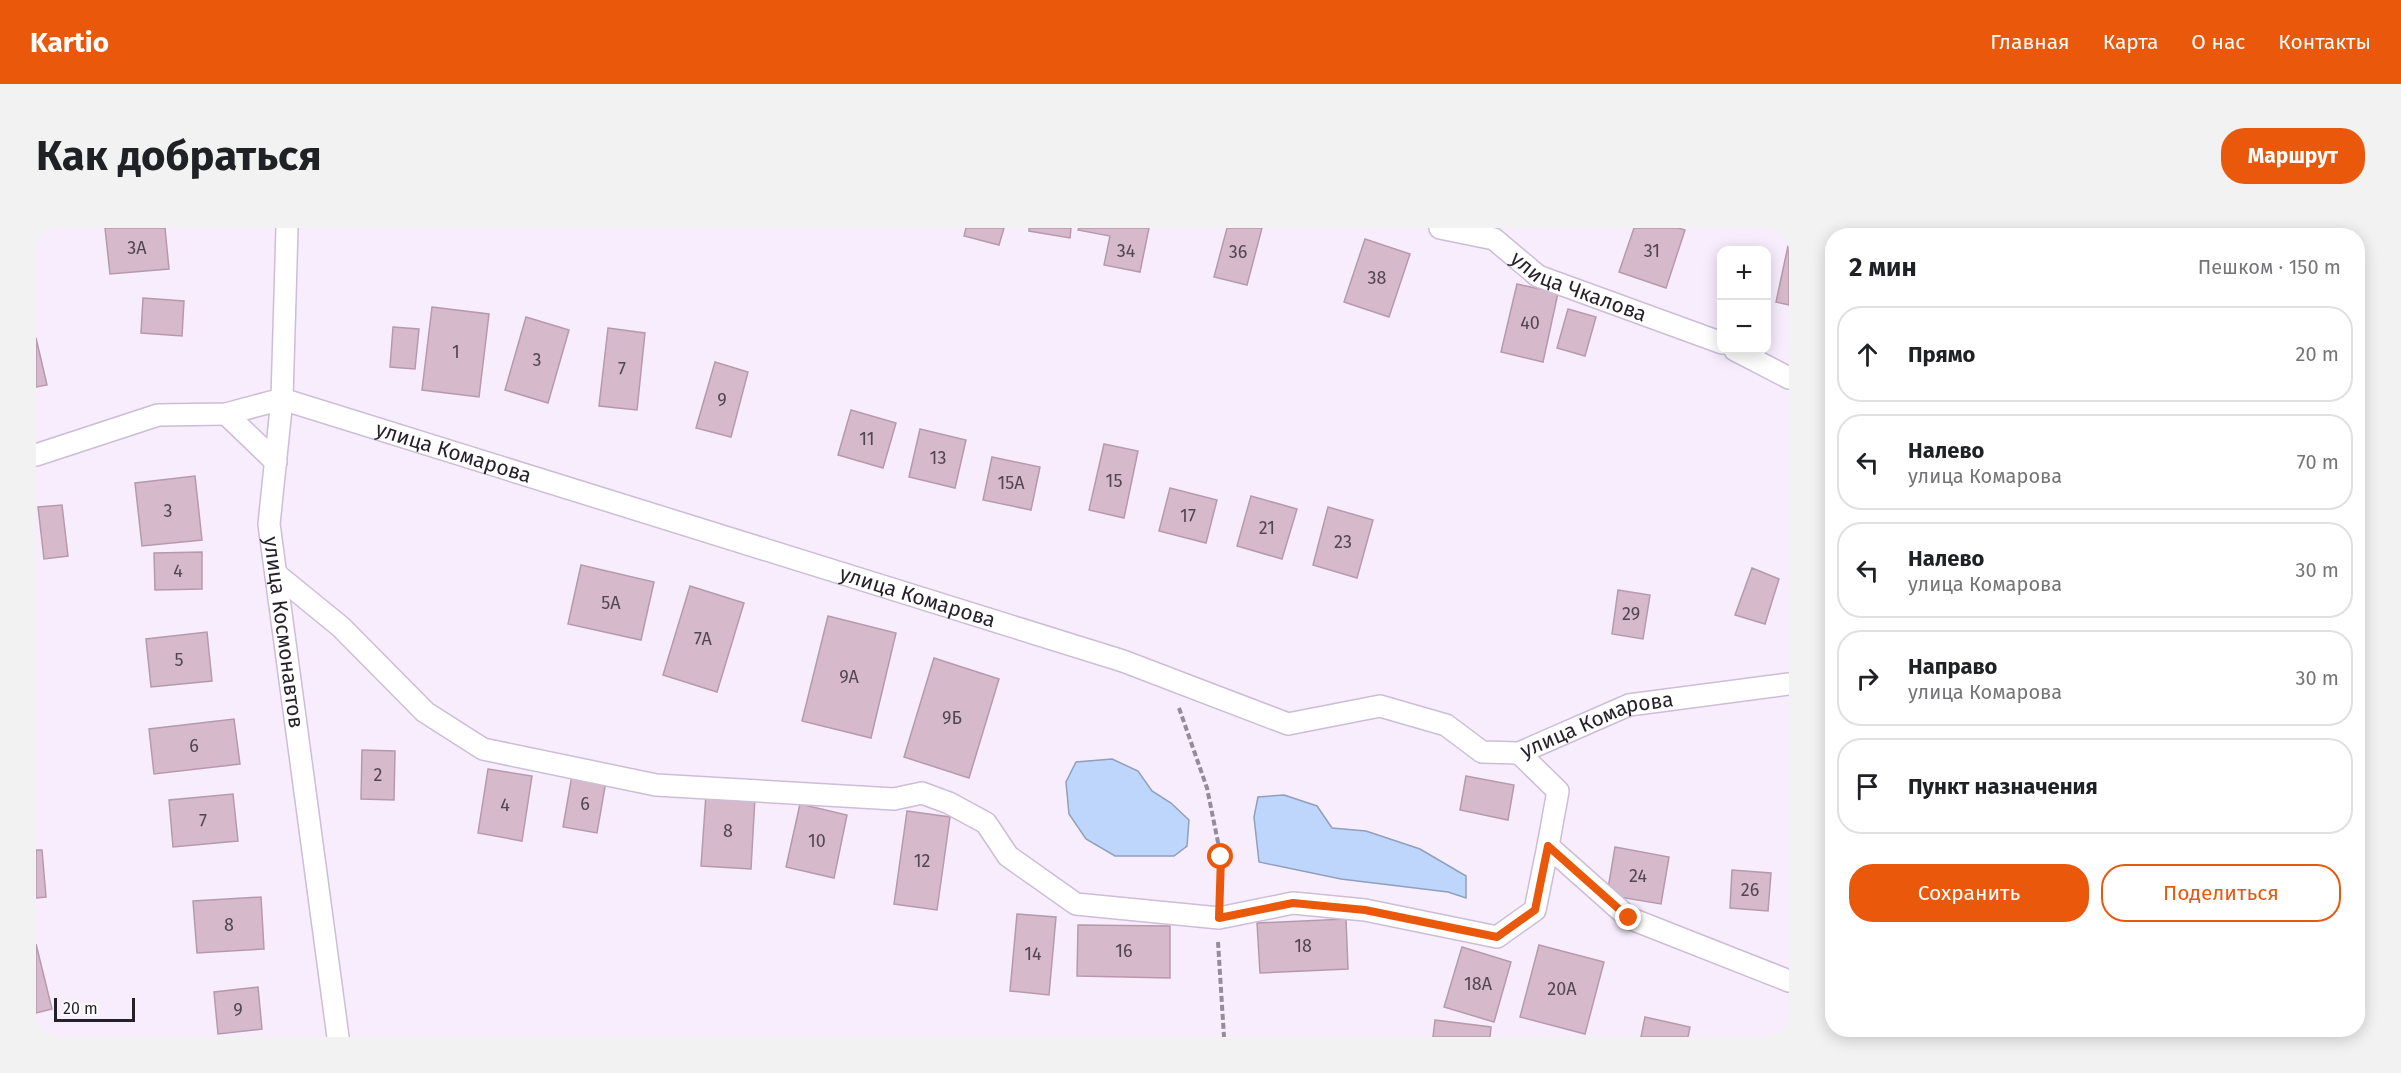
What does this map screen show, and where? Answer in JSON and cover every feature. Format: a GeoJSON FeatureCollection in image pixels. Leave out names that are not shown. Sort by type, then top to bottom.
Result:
{"type":"FeatureCollection","features":[{"type":"Feature","properties":{"kind":"street","name":"улица Космонавтов"},"geometry":{"type":"LineString","coordinates":[[287,228],[282,399],[269,524],[338,1037]]}},
{"type":"Feature","properties":{"kind":"street","name":"улица Чкалова"},"geometry":{"type":"LineString","coordinates":[[1440,228],[1494,239],[1538,276],[1717,341]]}},
{"type":"Feature","properties":{"kind":"street"},"geometry":{"type":"LineString","coordinates":[[1743,354],[1789,378]]}},
{"type":"Feature","properties":{"kind":"street"},"geometry":{"type":"LineString","coordinates":[[36,455],[158,415],[226,414],[282,399]]}},
{"type":"Feature","properties":{"kind":"street","name":"улица Комарова"},"geometry":{"type":"LineString","coordinates":[[282,399],[1112,658],[1288,724],[1380,706],[1446,725],[1482,752],[1519,753],[1629,705],[1789,684]]}},
{"type":"Feature","properties":{"kind":"street"},"geometry":{"type":"LineString","coordinates":[[226,414],[276,462]]}},
{"type":"Feature","properties":{"kind":"street"},"geometry":{"type":"LineString","coordinates":[[276,574],[341,627],[425,712],[483,749],[656,785],[894,799],[922,793],[949,803],[986,823],[1008,856],[1076,904],[1219,918],[1293,903],[1365,910],[1497,937],[1535,910],[1557,791],[1519,753]]}},
{"type":"Feature","properties":{"kind":"street"},"geometry":{"type":"LineString","coordinates":[[1548,846],[1629,918],[1789,981]]}},
{"type":"Feature","properties":{"kind":"path"},"geometry":{"type":"LineString","coordinates":[[1169,679],[1207,788],[1221,857],[1218,941],[1224,1037]]}},
{"type":"Feature","properties":{"kind":"water"},"geometry":{"type":"Polygon","coordinates":[[[1112,759],[1138,771],[1152,791],[1171,803],[1189,820],[1187,846],[1174,856],[1115,856],[1086,839],[1069,814],[1066,782],[1076,762],[1112,759]]]}},
{"type":"Feature","properties":{"kind":"water"},"geometry":{"type":"Polygon","coordinates":[[[1284,795],[1317,806],[1332,828],[1366,831],[1420,849],[1466,876],[1466,898],[1448,892],[1341,879],[1259,862],[1254,817],[1258,797],[1284,795]]]}},
{"type":"Feature","properties":{"kind":"building"},"geometry":{"type":"Polygon","coordinates":[[[105,228],[165,228],[169,269],[110,274],[105,228]]]}},
{"type":"Feature","properties":{"kind":"building"},"geometry":{"type":"Polygon","coordinates":[[[966,228],[1004,228],[999,245],[964,236],[966,228]]]}},
{"type":"Feature","properties":{"kind":"building"},"geometry":{"type":"Polygon","coordinates":[[[1029,228],[1071,228],[1070,238],[1029,231],[1029,228]]]}},
{"type":"Feature","properties":{"kind":"building"},"geometry":{"type":"Polygon","coordinates":[[[1079,228],[1149,228],[1140,272],[1104,265],[1110,236],[1078,230],[1079,228]]]}},
{"type":"Feature","properties":{"kind":"building"},"geometry":{"type":"Polygon","coordinates":[[[1227,228],[1262,228],[1247,285],[1214,277],[1227,228]]]}},
{"type":"Feature","properties":{"kind":"building"},"geometry":{"type":"Polygon","coordinates":[[[1634,228],[1685,230],[1666,288],[1619,272],[1634,228]]]}},
{"type":"Feature","properties":{"kind":"building"},"geometry":{"type":"Polygon","coordinates":[[[1365,239],[1410,254],[1389,317],[1344,302],[1365,239]]]}},
{"type":"Feature","properties":{"kind":"building"},"geometry":{"type":"Polygon","coordinates":[[[1789,246],[1789,305],[1776,302],[1789,246]]]}},
{"type":"Feature","properties":{"kind":"building"},"geometry":{"type":"Polygon","coordinates":[[[1517,284],[1558,293],[1543,362],[1501,352],[1517,284]]]}},
{"type":"Feature","properties":{"kind":"building"},"geometry":{"type":"Polygon","coordinates":[[[143,298],[184,301],[182,336],[141,333],[143,298]]]}},
{"type":"Feature","properties":{"kind":"building"},"geometry":{"type":"Polygon","coordinates":[[[432,307],[489,314],[479,397],[422,390],[432,307]]]}},
{"type":"Feature","properties":{"kind":"building"},"geometry":{"type":"Polygon","coordinates":[[[1568,309],[1596,317],[1585,356],[1557,348],[1568,309]]]}},
{"type":"Feature","properties":{"kind":"building"},"geometry":{"type":"Polygon","coordinates":[[[526,317],[569,330],[548,403],[505,390],[526,317]]]}},
{"type":"Feature","properties":{"kind":"building"},"geometry":{"type":"Polygon","coordinates":[[[393,327],[419,329],[415,369],[390,367],[393,327]]]}},
{"type":"Feature","properties":{"kind":"building"},"geometry":{"type":"Polygon","coordinates":[[[608,328],[645,333],[637,410],[599,406],[608,328]]]}},
{"type":"Feature","properties":{"kind":"building"},"geometry":{"type":"Polygon","coordinates":[[[36,338],[47,385],[36,387],[36,338]]]}},
{"type":"Feature","properties":{"kind":"building"},"geometry":{"type":"Polygon","coordinates":[[[715,362],[748,372],[731,437],[696,428],[715,362]]]}},
{"type":"Feature","properties":{"kind":"building"},"geometry":{"type":"Polygon","coordinates":[[[851,410],[896,423],[883,468],[838,455],[851,410]]]}},
{"type":"Feature","properties":{"kind":"building"},"geometry":{"type":"Polygon","coordinates":[[[920,429],[966,440],[955,488],[909,477],[920,429]]]}},
{"type":"Feature","properties":{"kind":"building"},"geometry":{"type":"Polygon","coordinates":[[[1104,444],[1138,451],[1124,518],[1089,510],[1104,444]]]}},
{"type":"Feature","properties":{"kind":"building"},"geometry":{"type":"Polygon","coordinates":[[[992,457],[1040,467],[1031,510],[983,500],[992,457]]]}},
{"type":"Feature","properties":{"kind":"building"},"geometry":{"type":"Polygon","coordinates":[[[195,476],[202,540],[142,546],[135,483],[195,476]]]}},
{"type":"Feature","properties":{"kind":"building"},"geometry":{"type":"Polygon","coordinates":[[[1170,488],[1217,500],[1206,543],[1159,531],[1170,488]]]}},
{"type":"Feature","properties":{"kind":"building"},"geometry":{"type":"Polygon","coordinates":[[[1251,496],[1297,509],[1282,559],[1237,546],[1251,496]]]}},
{"type":"Feature","properties":{"kind":"building"},"geometry":{"type":"Polygon","coordinates":[[[62,505],[68,556],[44,559],[38,507],[62,505]]]}},
{"type":"Feature","properties":{"kind":"building"},"geometry":{"type":"Polygon","coordinates":[[[1328,507],[1373,520],[1357,578],[1313,565],[1328,507]]]}},
{"type":"Feature","properties":{"kind":"building"},"geometry":{"type":"Polygon","coordinates":[[[202,552],[202,589],[155,590],[154,553],[202,552]]]}},
{"type":"Feature","properties":{"kind":"building"},"geometry":{"type":"Polygon","coordinates":[[[581,565],[654,582],[641,640],[568,624],[581,565]]]}},
{"type":"Feature","properties":{"kind":"building"},"geometry":{"type":"Polygon","coordinates":[[[1752,568],[1779,579],[1765,624],[1735,615],[1752,568]]]}},
{"type":"Feature","properties":{"kind":"building"},"geometry":{"type":"Polygon","coordinates":[[[690,586],[744,603],[717,692],[663,675],[690,586]]]}},
{"type":"Feature","properties":{"kind":"building"},"geometry":{"type":"Polygon","coordinates":[[[1618,590],[1650,595],[1643,639],[1612,634],[1618,590]]]}},
{"type":"Feature","properties":{"kind":"building"},"geometry":{"type":"Polygon","coordinates":[[[828,616],[896,633],[871,738],[802,721],[828,616]]]}},
{"type":"Feature","properties":{"kind":"building"},"geometry":{"type":"Polygon","coordinates":[[[207,632],[212,681],[151,687],[146,639],[207,632]]]}},
{"type":"Feature","properties":{"kind":"building"},"geometry":{"type":"Polygon","coordinates":[[[934,658],[999,679],[969,778],[904,757],[934,658]]]}},
{"type":"Feature","properties":{"kind":"building"},"geometry":{"type":"Polygon","coordinates":[[[234,719],[240,764],[154,774],[149,729],[234,719]]]}},
{"type":"Feature","properties":{"kind":"building"},"geometry":{"type":"Polygon","coordinates":[[[362,750],[395,751],[394,800],[361,799],[362,750]]]}},
{"type":"Feature","properties":{"kind":"building"},"geometry":{"type":"Polygon","coordinates":[[[488,769],[532,776],[522,841],[478,833],[488,769]]]}},
{"type":"Feature","properties":{"kind":"building"},"geometry":{"type":"Polygon","coordinates":[[[572,775],[606,781],[597,833],[563,827],[572,775]]]}},
{"type":"Feature","properties":{"kind":"building"},"geometry":{"type":"Polygon","coordinates":[[[1466,776],[1514,785],[1508,820],[1460,810],[1466,776]]]}},
{"type":"Feature","properties":{"kind":"building"},"geometry":{"type":"Polygon","coordinates":[[[233,794],[238,841],[173,847],[169,800],[233,794]]]}},
{"type":"Feature","properties":{"kind":"building"},"geometry":{"type":"Polygon","coordinates":[[[706,794],[755,797],[751,869],[701,866],[706,794]]]}},
{"type":"Feature","properties":{"kind":"building"},"geometry":{"type":"Polygon","coordinates":[[[800,804],[847,815],[834,878],[786,867],[800,804]]]}},
{"type":"Feature","properties":{"kind":"building"},"geometry":{"type":"Polygon","coordinates":[[[907,811],[950,817],[937,910],[894,904],[907,811]]]}},
{"type":"Feature","properties":{"kind":"building"},"geometry":{"type":"Polygon","coordinates":[[[1615,847],[1669,857],[1661,904],[1607,895],[1615,847]]]}},
{"type":"Feature","properties":{"kind":"building"},"geometry":{"type":"Polygon","coordinates":[[[36,850],[42,850],[46,897],[36,898],[36,850]]]}},
{"type":"Feature","properties":{"kind":"building"},"geometry":{"type":"Polygon","coordinates":[[[1732,870],[1771,873],[1768,911],[1730,908],[1732,870]]]}},
{"type":"Feature","properties":{"kind":"building"},"geometry":{"type":"Polygon","coordinates":[[[261,897],[264,949],[197,953],[193,901],[261,897]]]}},
{"type":"Feature","properties":{"kind":"building"},"geometry":{"type":"Polygon","coordinates":[[[1017,914],[1056,917],[1049,995],[1010,991],[1017,914]]]}},
{"type":"Feature","properties":{"kind":"building"},"geometry":{"type":"Polygon","coordinates":[[[1346,919],[1348,969],[1260,973],[1257,923],[1346,919]]]}},
{"type":"Feature","properties":{"kind":"building"},"geometry":{"type":"Polygon","coordinates":[[[1078,925],[1170,926],[1170,978],[1077,976],[1078,925]]]}},
{"type":"Feature","properties":{"kind":"building"},"geometry":{"type":"Polygon","coordinates":[[[36,944],[52,1009],[36,1013],[36,944]]]}},
{"type":"Feature","properties":{"kind":"building"},"geometry":{"type":"Polygon","coordinates":[[[1539,945],[1604,962],[1585,1034],[1520,1017],[1539,945]]]}},
{"type":"Feature","properties":{"kind":"building"},"geometry":{"type":"Polygon","coordinates":[[[1462,947],[1511,962],[1494,1022],[1444,1007],[1462,947]]]}},
{"type":"Feature","properties":{"kind":"building"},"geometry":{"type":"Polygon","coordinates":[[[258,987],[262,1029],[218,1034],[214,992],[258,987]]]}},
{"type":"Feature","properties":{"kind":"building"},"geometry":{"type":"Polygon","coordinates":[[[1645,1017],[1690,1027],[1688,1037],[1641,1037],[1645,1017]]]}},
{"type":"Feature","properties":{"kind":"building"},"geometry":{"type":"Polygon","coordinates":[[[1435,1020],[1491,1027],[1490,1037],[1433,1037],[1435,1020]]]}},
{"type":"Feature","properties":{"kind":"route"},"geometry":{"type":"LineString","coordinates":[[1221,857],[1219,918],[1293,903],[1365,910],[1497,937],[1535,910],[1548,846],[1629,918]]}}]}
